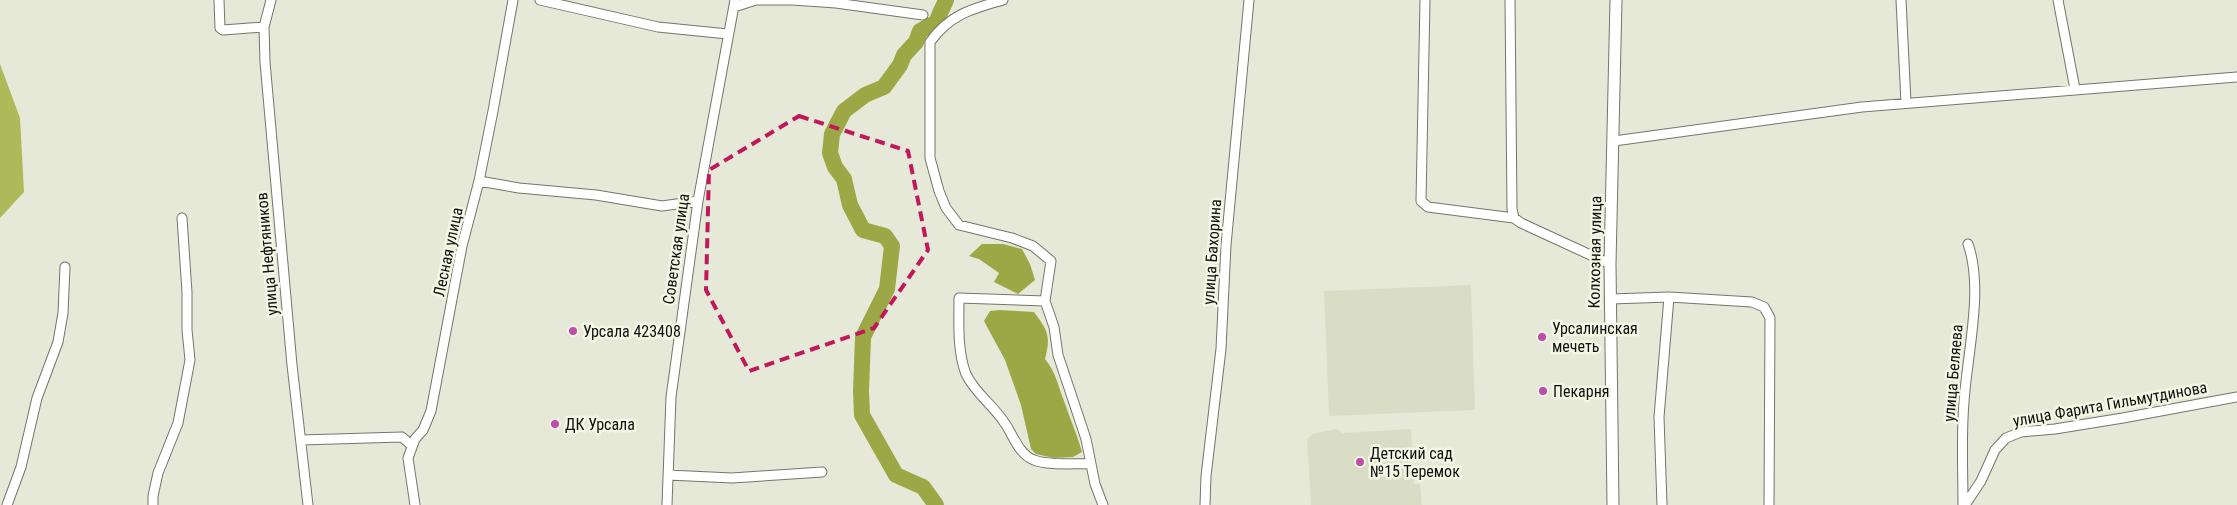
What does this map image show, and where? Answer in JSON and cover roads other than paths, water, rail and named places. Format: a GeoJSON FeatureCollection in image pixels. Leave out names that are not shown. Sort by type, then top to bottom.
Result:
{"type":"FeatureCollection","features":[{"type":"Feature","properties":{"kind":"main road","name":"Колхозная улица"},"geometry":{"type":"LineString","coordinates":[[1613,505],[1610,264],[1616,0]]}},
{"type":"Feature","properties":{"kind":"street"},"geometry":{"type":"LineString","coordinates":[[219,0],[220,28],[224,30],[264,27]]}},
{"type":"Feature","properties":{"kind":"street","name":"улица Нефтяников"},"geometry":{"type":"LineString","coordinates":[[270,0],[264,27],[286,296],[308,505]]}},
{"type":"Feature","properties":{"kind":"street","name":"Лесная улица"},"geometry":{"type":"LineString","coordinates":[[415,505],[408,458],[415,439],[423,430],[431,411],[462,246],[479,181],[514,0]]}},
{"type":"Feature","properties":{"kind":"street"},"geometry":{"type":"LineString","coordinates":[[540,0],[658,26],[728,34]]}},
{"type":"Feature","properties":{"kind":"street"},"geometry":{"type":"LineString","coordinates":[[735,4],[756,0],[792,0],[836,3],[923,15]]}},
{"type":"Feature","properties":{"kind":"street"},"geometry":{"type":"LineString","coordinates":[[1003,0],[970,9],[953,19],[930,42],[930,158],[946,208],[959,225],[1012,238],[1043,252],[1051,260],[1045,301],[1054,327],[1058,355],[1086,439],[1095,484],[1103,505]]}},
{"type":"Feature","properties":{"kind":"street","name":"улица Бахорина"},"geometry":{"type":"LineString","coordinates":[[1205,505],[1221,349],[1226,245],[1249,0]]}},
{"type":"Feature","properties":{"kind":"street"},"geometry":{"type":"LineString","coordinates":[[1425,0],[1421,200],[1428,207],[1514,218],[1610,264]]}},
{"type":"Feature","properties":{"kind":"street"},"geometry":{"type":"LineString","coordinates":[[1510,0],[1512,209],[1514,218]]}},
{"type":"Feature","properties":{"kind":"street"},"geometry":{"type":"LineString","coordinates":[[1901,0],[1906,103]]}},
{"type":"Feature","properties":{"kind":"street"},"geometry":{"type":"LineString","coordinates":[[2058,0],[2075,89]]}},
{"type":"Feature","properties":{"kind":"street","name":"Советская улица"},"geometry":{"type":"LineString","coordinates":[[667,505],[671,397],[698,201],[735,4]]}},
{"type":"Feature","properties":{"kind":"street"},"geometry":{"type":"LineString","coordinates":[[1614,141],[1835,110],[2237,76]]}},
{"type":"Feature","properties":{"kind":"street"},"geometry":{"type":"LineString","coordinates":[[479,181],[519,188],[596,195],[662,206],[698,201]]}},
{"type":"Feature","properties":{"kind":"street"},"geometry":{"type":"LineString","coordinates":[[153,505],[158,474],[178,423],[190,360],[182,218]]}},
{"type":"Feature","properties":{"kind":"street","name":"улица Беляева"},"geometry":{"type":"LineString","coordinates":[[1964,505],[1964,403],[1972,338],[1974,282],[1973,258],[1968,244]]}},
{"type":"Feature","properties":{"kind":"street"},"geometry":{"type":"LineString","coordinates":[[7,505],[20,467],[37,398],[58,342],[63,313],[65,267]]}},
{"type":"Feature","properties":{"kind":"street"},"geometry":{"type":"LineString","coordinates":[[1662,505],[1659,417],[1669,297]]}},
{"type":"Feature","properties":{"kind":"street"},"geometry":{"type":"LineString","coordinates":[[1611,299],[1669,297],[1752,302],[1764,307],[1770,318],[1769,505]]}},
{"type":"Feature","properties":{"kind":"street"},"geometry":{"type":"LineString","coordinates":[[1045,301],[959,298],[959,330],[967,374],[1004,422],[1019,448],[1027,455],[1034,460],[1042,462],[1091,464]]}},
{"type":"Feature","properties":{"kind":"street","name":"улица Фарита Гильмутдинова"},"geometry":{"type":"LineString","coordinates":[[1964,505],[1980,482],[1995,450],[2006,438],[2021,432],[2055,429],[2123,418],[2237,397]]}},
{"type":"Feature","properties":{"kind":"street"},"geometry":{"type":"LineString","coordinates":[[301,440],[402,438],[412,446]]}},
{"type":"Feature","properties":{"kind":"street"},"geometry":{"type":"LineString","coordinates":[[668,475],[732,478],[822,472]]}},
{"type":"Feature","properties":{"kind":"waterway"},"geometry":{"type":"LineString","coordinates":[[936,505],[923,487],[896,475],[862,415],[863,337],[887,289],[892,246],[885,236],[863,230],[850,205],[844,179],[835,167],[830,153],[832,134],[844,111],[865,95],[884,87],[900,65],[904,55],[916,42],[920,31],[937,22],[946,0]]}},
{"type":"Feature","properties":{"kind":"place","name":"Урсала 423408"},"geometry":{"type":"Point","coordinates":[573,331]}},
{"type":"Feature","properties":{"kind":"place","name":"Урсалинская мечеть"},"geometry":{"type":"Point","coordinates":[1542,337]}},
{"type":"Feature","properties":{"kind":"place","name":"Пекарня"},"geometry":{"type":"Point","coordinates":[1543,391]}},
{"type":"Feature","properties":{"kind":"place","name":"ДК Урсала"},"geometry":{"type":"Point","coordinates":[555,424]}},
{"type":"Feature","properties":{"kind":"place","name":"Детский сад №15 Теремок"},"geometry":{"type":"Point","coordinates":[1360,462]}}]}
